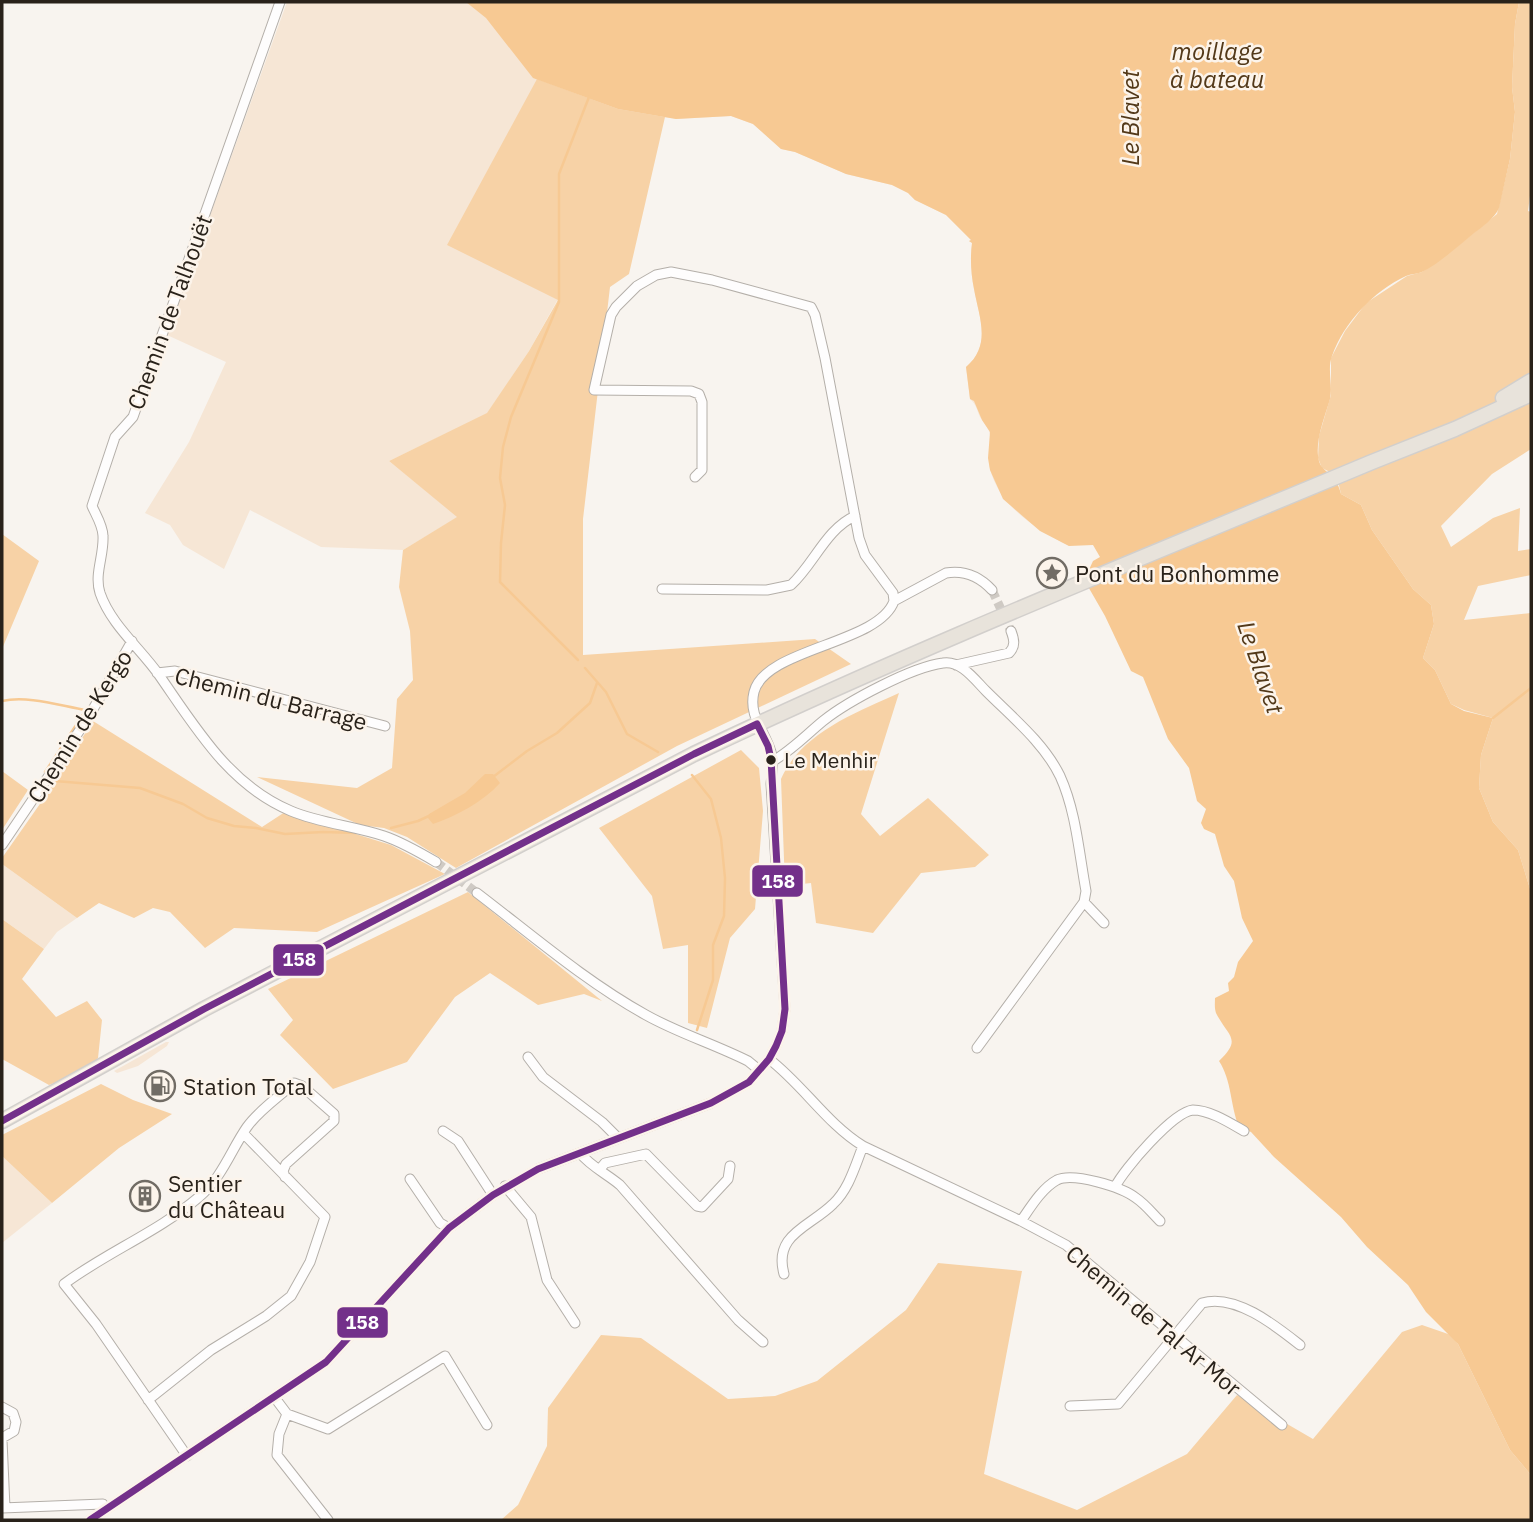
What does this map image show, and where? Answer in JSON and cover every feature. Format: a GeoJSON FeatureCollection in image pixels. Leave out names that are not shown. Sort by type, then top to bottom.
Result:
{"type":"FeatureCollection","features":[{"type":"Feature","properties":{"kind":"main road"},"geometry":{"type":"LineString","coordinates":[[1372,462],[1493,404],[1531,381]]}},
{"type":"Feature","properties":{"kind":"main road"},"geometry":{"type":"LineString","coordinates":[[2,1121],[204,1009],[694,754],[757,724],[866,674],[1455,429],[1531,394]]}},
{"type":"Feature","properties":{"kind":"street","name":"Chemin de Talhouët"},"geometry":{"type":"LineString","coordinates":[[280,2],[133,417],[115,437],[92,506],[103,532],[97,573],[100,593],[110,614],[157,673],[201,736],[223,763],[260,794],[302,815],[387,837],[436,862]]}},
{"type":"Feature","properties":{"kind":"street"},"geometry":{"type":"LineString","coordinates":[[90,1520],[326,1362],[449,1228],[505,1186],[538,1169],[736,1091],[749,1082],[769,1059],[782,1031],[785,1009],[771,784],[773,761],[768,743],[757,724],[754,690],[775,668],[871,624],[891,611],[894,601],[892,593],[865,555],[859,538],[818,326],[811,307],[712,280],[671,272],[656,275],[637,286],[616,307],[606,327],[594,390],[691,391],[699,394],[702,402],[702,470],[695,477]]}},
{"type":"Feature","properties":{"kind":"street"},"geometry":{"type":"LineString","coordinates":[[662,589],[782,589],[798,579],[844,520],[855,516]]}},
{"type":"Feature","properties":{"kind":"street"},"geometry":{"type":"LineString","coordinates":[[894,601],[933,579],[955,571],[973,575],[992,590]]}},
{"type":"Feature","properties":{"kind":"street"},"geometry":{"type":"LineString","coordinates":[[773,761],[787,754],[845,705],[871,691],[942,663],[956,665],[1009,653],[1014,643],[1011,631]]}},
{"type":"Feature","properties":{"kind":"street","name":"Chemin de Kergo"},"geometry":{"type":"LineString","coordinates":[[2,845],[88,718],[132,641]]}},
{"type":"Feature","properties":{"kind":"street"},"geometry":{"type":"LineString","coordinates":[[956,665],[971,675],[1043,750],[1060,777],[1073,819],[1086,891],[1084,902],[977,1048]]}},
{"type":"Feature","properties":{"kind":"street","name":"Chemin du Barrage"},"geometry":{"type":"LineString","coordinates":[[157,673],[175,671],[385,726]]}},
{"type":"Feature","properties":{"kind":"street"},"geometry":{"type":"LineString","coordinates":[[477,893],[576,969],[647,1016],[748,1061],[759,1070]]}},
{"type":"Feature","properties":{"kind":"street"},"geometry":{"type":"LineString","coordinates":[[1084,902],[1104,923]]}},
{"type":"Feature","properties":{"kind":"street"},"geometry":{"type":"LineString","coordinates":[[528,1057],[543,1077],[602,1122],[618,1138]]}},
{"type":"Feature","properties":{"kind":"street","name":"Chemin de Tal Ar Mor"},"geometry":{"type":"LineString","coordinates":[[769,1059],[787,1073],[846,1135],[863,1146],[1021,1221],[1079,1254],[1282,1425]]}},
{"type":"Feature","properties":{"kind":"street"},"geometry":{"type":"LineString","coordinates":[[187,1456],[96,1324],[64,1284],[91,1264],[167,1221],[201,1196],[224,1169],[246,1129],[294,1083],[302,1086],[334,1114],[334,1121],[286,1164],[283,1171],[285,1177]]}},
{"type":"Feature","properties":{"kind":"street"},"geometry":{"type":"LineString","coordinates":[[1115,1186],[1130,1164],[1151,1142],[1187,1112],[1198,1111],[1244,1131]]}},
{"type":"Feature","properties":{"kind":"street"},"geometry":{"type":"LineString","coordinates":[[443,1131],[458,1140],[493,1195]]}},
{"type":"Feature","properties":{"kind":"street"},"geometry":{"type":"LineString","coordinates":[[148,1400],[211,1350],[266,1316],[291,1296],[310,1262],[325,1217],[244,1134]]}},
{"type":"Feature","properties":{"kind":"street"},"geometry":{"type":"LineString","coordinates":[[784,1274],[780,1259],[784,1245],[795,1233],[834,1204],[846,1188],[863,1146]]}},
{"type":"Feature","properties":{"kind":"street"},"geometry":{"type":"LineString","coordinates":[[580,1153],[587,1163],[600,1169],[620,1185],[738,1320],[763,1342]]}},
{"type":"Feature","properties":{"kind":"street"},"geometry":{"type":"LineString","coordinates":[[600,1169],[605,1163],[646,1154],[696,1206],[702,1207],[728,1179],[730,1166]]}},
{"type":"Feature","properties":{"kind":"street"},"geometry":{"type":"LineString","coordinates":[[1021,1221],[1051,1184],[1060,1178],[1070,1177],[1115,1186],[1135,1197],[1160,1221]]}},
{"type":"Feature","properties":{"kind":"street"},"geometry":{"type":"LineString","coordinates":[[410,1179],[440,1223],[449,1228]]}},
{"type":"Feature","properties":{"kind":"street"},"geometry":{"type":"LineString","coordinates":[[505,1186],[531,1217],[547,1280],[575,1323]]}},
{"type":"Feature","properties":{"kind":"street"},"geometry":{"type":"LineString","coordinates":[[1070,1406],[1118,1404],[1202,1303],[1214,1301],[1251,1311],[1300,1345]]}},
{"type":"Feature","properties":{"kind":"street"},"geometry":{"type":"LineString","coordinates":[[275,1398],[287,1415],[328,1429],[445,1356],[487,1425]]}},
{"type":"Feature","properties":{"kind":"street"},"geometry":{"type":"LineString","coordinates":[[2,1407],[13,1413],[16,1422],[14,1431],[2,1439],[3,1508],[78,1503],[103,1504],[106,1509]]}},
{"type":"Feature","properties":{"kind":"street"},"geometry":{"type":"LineString","coordinates":[[287,1415],[279,1433],[277,1455],[328,1520]]}},
{"type":"Feature","properties":{"kind":"shaded area"},"geometry":{"type":"Polygon","coordinates":[[[287,2],[928,2],[1069,546],[1032,524],[1011,506],[995,483],[990,469],[990,435],[970,399],[966,367],[979,349],[982,330],[974,289],[971,240],[946,215],[915,200],[908,193],[892,185],[846,174],[795,152],[781,149],[753,124],[731,116],[676,119],[651,115],[558,299],[529,351],[487,414],[389,461],[458,517],[403,550],[321,547],[250,510],[224,569],[183,545],[170,525],[145,513],[189,442],[226,362],[167,335],[287,2]]]}},
{"type":"Feature","properties":{"kind":"shaded area"},"geometry":{"type":"Polygon","coordinates":[[[1519,2],[1531,2],[1531,188],[1528,211],[1531,212],[1531,449],[1492,474],[1441,526],[1451,547],[1493,518],[1520,508],[1518,551],[1531,549],[1531,575],[1478,586],[1464,620],[1531,613],[1531,892],[1518,850],[1493,822],[1479,788],[1481,755],[1493,718],[1451,704],[1435,670],[1423,658],[1434,624],[1431,605],[1413,589],[1372,530],[1361,505],[1341,494],[1338,481],[1322,468],[1318,458],[1319,436],[1331,395],[1331,358],[1345,331],[1366,303],[1407,276],[1422,272],[1497,214],[1510,159],[1515,112],[1512,87],[1515,24],[1519,2]]]}},
{"type":"Feature","properties":{"kind":"shaded area"},"geometry":{"type":"Polygon","coordinates":[[[537,79],[618,109],[665,117],[629,274],[610,287],[583,519],[583,655],[815,639],[851,664],[677,746],[456,868],[407,837],[384,828],[360,825],[257,777],[357,788],[392,768],[397,699],[413,680],[410,631],[399,587],[403,550],[457,517],[389,461],[487,413],[529,351],[558,300],[447,245],[537,79]]]}},
{"type":"Feature","properties":{"kind":"shaded area"},"geometry":{"type":"Polygon","coordinates":[[[2,534],[39,561],[2,649],[2,534]]]}},
{"type":"Feature","properties":{"kind":"shaded area"},"geometry":{"type":"Polygon","coordinates":[[[899,693],[861,814],[880,836],[928,798],[989,855],[975,867],[921,873],[873,933],[816,923],[811,883],[785,886],[781,779],[790,763],[816,737],[848,716],[899,693]]]}},
{"type":"Feature","properties":{"kind":"shaded area"},"geometry":{"type":"Polygon","coordinates":[[[93,721],[262,827],[285,812],[391,845],[445,874],[317,932],[234,928],[205,948],[170,912],[153,908],[134,918],[99,903],[77,918],[2,864],[2,858],[93,721]]]}},
{"type":"Feature","properties":{"kind":"shaded area"},"geometry":{"type":"Polygon","coordinates":[[[741,750],[759,768],[763,811],[755,909],[730,938],[707,1028],[688,1023],[688,945],[663,949],[652,896],[599,828],[741,750]]]}},
{"type":"Feature","properties":{"kind":"shaded area"},"geometry":{"type":"Polygon","coordinates":[[[2,771],[28,790],[2,830],[2,771]]]}},
{"type":"Feature","properties":{"kind":"shaded area"},"geometry":{"type":"Polygon","coordinates":[[[2,864],[77,918],[57,932],[44,949],[2,919],[2,864]]]}},
{"type":"Feature","properties":{"kind":"shaded area"},"geometry":{"type":"Polygon","coordinates":[[[468,892],[602,1001],[584,994],[538,1005],[490,973],[455,997],[407,1062],[333,1089],[280,1035],[293,1020],[268,989],[468,892]]]}},
{"type":"Feature","properties":{"kind":"shaded area"},"geometry":{"type":"Polygon","coordinates":[[[2,919],[44,949],[22,979],[56,1017],[87,1001],[102,1020],[98,1058],[90,1069],[49,1085],[2,1059],[2,919]]]}},
{"type":"Feature","properties":{"kind":"shaded area"},"geometry":{"type":"Polygon","coordinates":[[[169,1042],[167,1046],[138,1066],[117,1073],[114,1071],[169,1042]]]}},
{"type":"Feature","properties":{"kind":"shaded area"},"geometry":{"type":"Polygon","coordinates":[[[101,1084],[133,1100],[172,1114],[119,1148],[52,1203],[2,1156],[2,1135],[101,1084]]]}},
{"type":"Feature","properties":{"kind":"shaded area"},"geometry":{"type":"Polygon","coordinates":[[[2,1156],[52,1203],[2,1243],[2,1156]]]}},
{"type":"Feature","properties":{"kind":"shaded area"},"geometry":{"type":"Polygon","coordinates":[[[938,1263],[1022,1271],[984,1474],[1077,1510],[1187,1454],[1237,1395],[1313,1439],[1402,1332],[1422,1325],[1451,1335],[1458,1344],[1510,1450],[1531,1475],[1531,1520],[501,1520],[518,1505],[547,1446],[548,1408],[601,1335],[641,1338],[728,1399],[775,1396],[817,1381],[906,1310],[938,1263]]]}},
{"type":"Feature","properties":{"kind":"water"},"geometry":{"type":"Polygon","coordinates":[[[466,2],[1519,2],[1515,24],[1512,87],[1515,112],[1510,159],[1499,208],[1488,222],[1442,259],[1422,272],[1394,282],[1372,299],[1352,320],[1337,343],[1331,361],[1331,394],[1319,438],[1318,454],[1321,465],[1336,481],[1341,494],[1361,505],[1372,530],[1413,589],[1431,605],[1434,624],[1423,658],[1435,670],[1451,704],[1464,711],[1493,718],[1481,755],[1479,788],[1493,822],[1518,850],[1531,892],[1531,1475],[1510,1450],[1458,1344],[1426,1312],[1408,1285],[1367,1247],[1341,1217],[1274,1157],[1251,1132],[1239,1127],[1219,1061],[1232,1043],[1216,1013],[1215,998],[1229,991],[1228,983],[1234,977],[1238,962],[1253,941],[1242,918],[1234,881],[1224,866],[1215,834],[1204,829],[1201,823],[1206,809],[1197,801],[1189,768],[1168,739],[1143,677],[1131,671],[1086,583],[1093,561],[1100,557],[1093,545],[1069,546],[1040,531],[1003,499],[990,470],[990,432],[974,401],[970,399],[966,367],[979,349],[982,330],[974,289],[971,240],[946,215],[915,200],[908,193],[892,185],[846,174],[795,152],[781,149],[753,124],[731,116],[676,119],[618,109],[533,78],[486,18],[466,2]]]}},
{"type":"Feature","properties":{"kind":"water"},"geometry":{"type":"Polygon","coordinates":[[[485,774],[493,774],[500,783],[469,808],[433,824],[428,818],[429,814],[465,793],[485,774]]]}},
{"type":"Feature","properties":{"kind":"waterway"},"geometry":{"type":"LineString","coordinates":[[578,660],[500,582],[505,505],[500,478],[503,447],[511,417],[559,302],[559,174],[589,97]]}},
{"type":"Feature","properties":{"kind":"waterway"},"geometry":{"type":"LineString","coordinates":[[585,668],[606,692],[627,734],[658,752]]}},
{"type":"Feature","properties":{"kind":"waterway"},"geometry":{"type":"LineString","coordinates":[[493,777],[527,751],[557,733],[590,703],[597,683]]}},
{"type":"Feature","properties":{"kind":"waterway"},"geometry":{"type":"LineString","coordinates":[[1493,718],[1531,688]]}},
{"type":"Feature","properties":{"kind":"waterway"},"geometry":{"type":"LineString","coordinates":[[2,701],[33,700],[86,710],[45,772]]}},
{"type":"Feature","properties":{"kind":"waterway"},"geometry":{"type":"LineString","coordinates":[[692,775],[711,799],[721,838],[725,878],[724,916],[713,945],[713,980],[697,1030]]}},
{"type":"Feature","properties":{"kind":"waterway"},"geometry":{"type":"LineString","coordinates":[[55,781],[140,788],[183,804],[207,818],[234,826],[285,834],[357,833]]}},
{"type":"Feature","properties":{"kind":"waterway"},"geometry":{"type":"LineString","coordinates":[[391,828],[431,815]]}},
{"type":"Feature","properties":{"kind":"tunnel"},"geometry":{"type":"LineString","coordinates":[[992,590],[1011,631]]}},
{"type":"Feature","properties":{"kind":"tunnel"},"geometry":{"type":"LineString","coordinates":[[436,862],[477,893]]}},
{"type":"Feature","properties":{"kind":"transit line","name":"158"},"geometry":{"type":"LineString","coordinates":[[2,1121],[204,1009],[694,754],[757,724],[771,759],[785,1009],[782,1031],[769,1059],[749,1082],[711,1103],[538,1169],[493,1195],[449,1228],[326,1362],[90,1520]]}},
{"type":"Feature","properties":{"kind":"place","name":"Pont du Bonhomme"},"geometry":{"type":"Point","coordinates":[1052,573]}},
{"type":"Feature","properties":{"kind":"place","name":"Le Menhir"},"geometry":{"type":"Point","coordinates":[771,760]}},
{"type":"Feature","properties":{"kind":"place","name":"Station Total"},"geometry":{"type":"Point","coordinates":[160,1086]}},
{"type":"Feature","properties":{"kind":"place","name":"Sentier du Château"},"geometry":{"type":"Point","coordinates":[145,1196]}},
{"type":"Feature","properties":{"kind":"water label","name":"moillage à bateau"},"geometry":{"type":"Point","coordinates":[1217,65]}},
{"type":"Feature","properties":{"kind":"water label","name":"Le Blavet"},"geometry":{"type":"Point","coordinates":[1130,118]}},
{"type":"Feature","properties":{"kind":"water label","name":"Le Blavet"},"geometry":{"type":"Point","coordinates":[1261,667]}}]}
